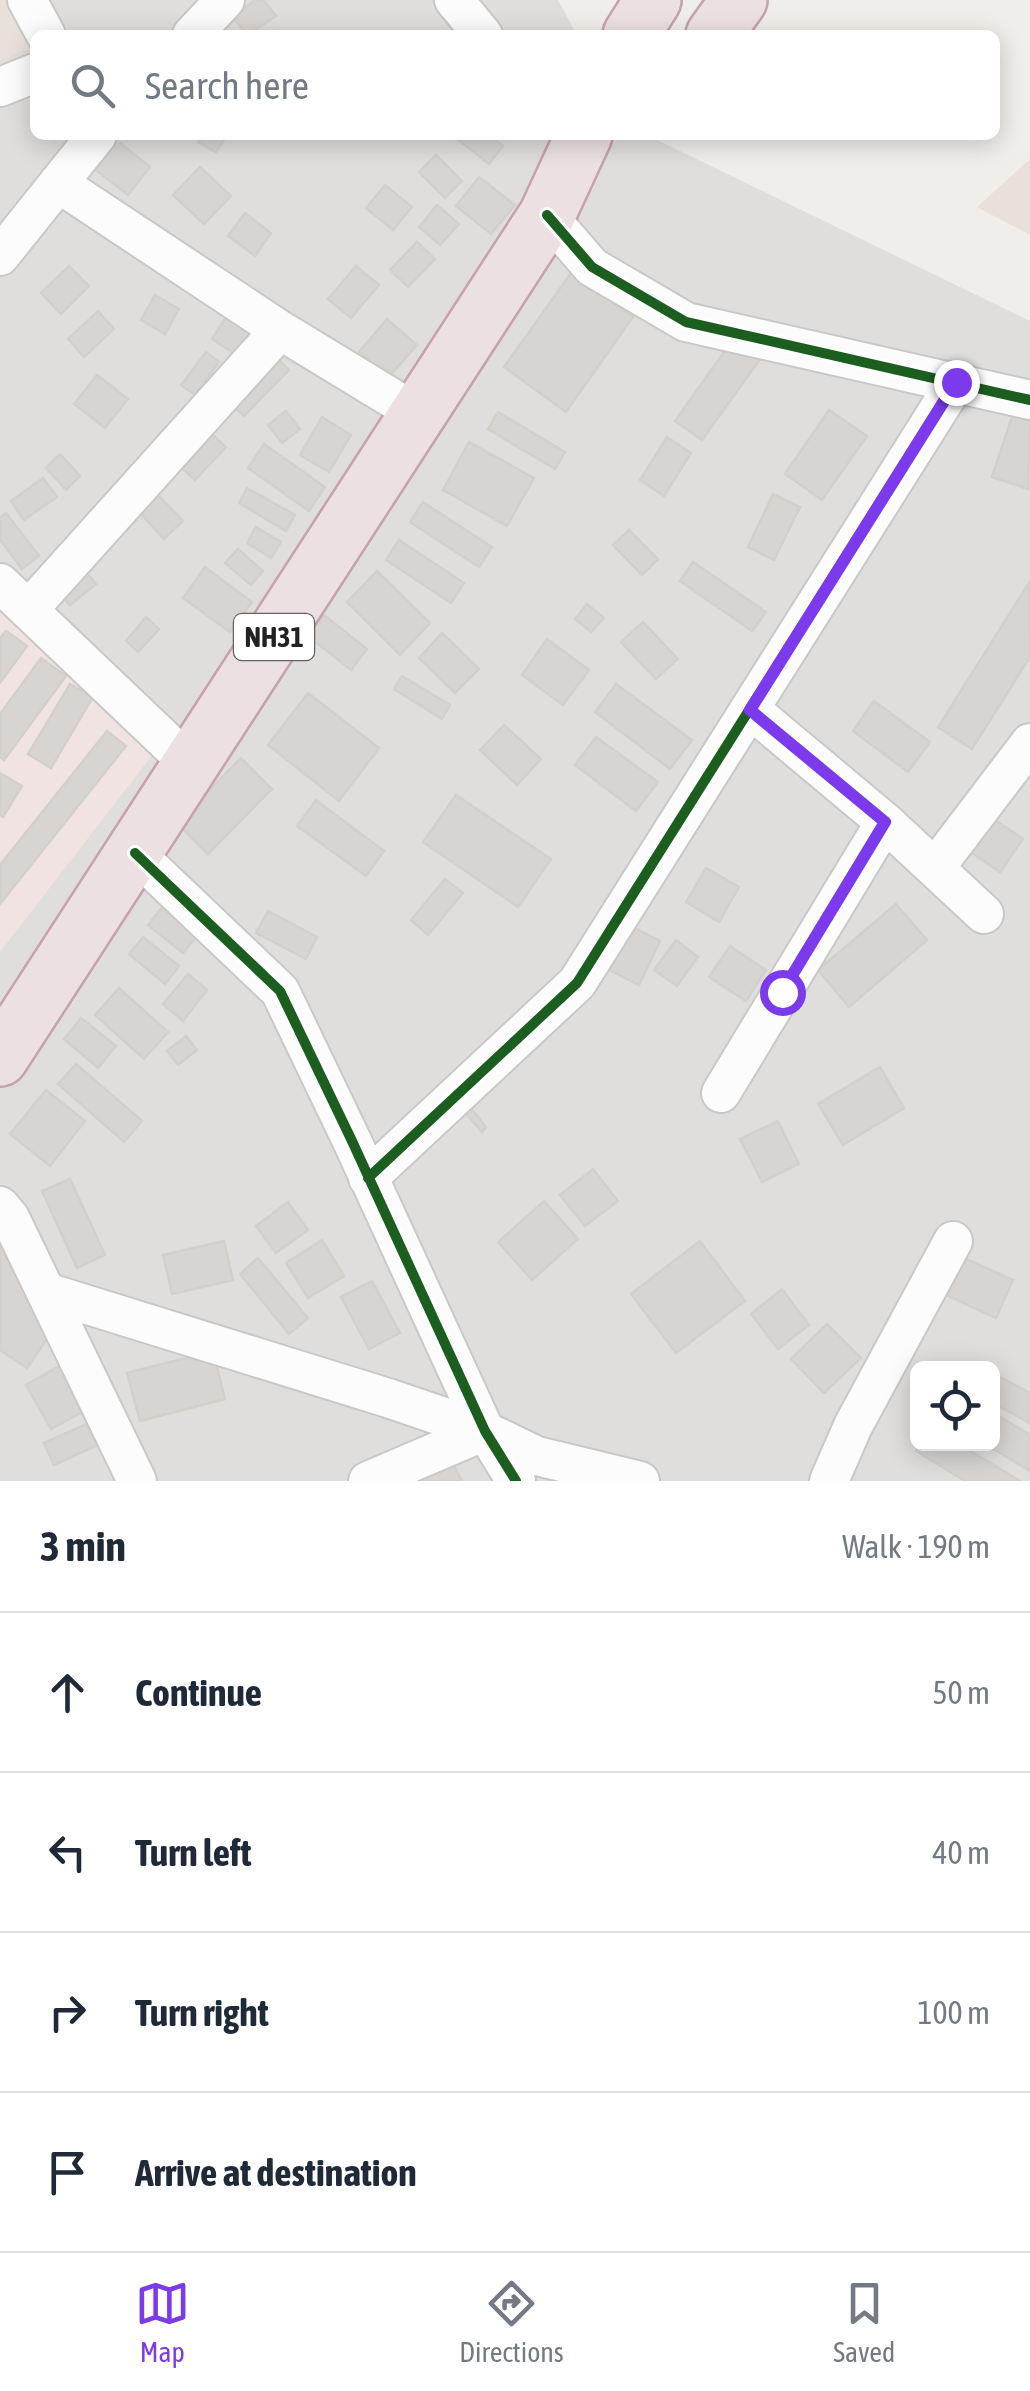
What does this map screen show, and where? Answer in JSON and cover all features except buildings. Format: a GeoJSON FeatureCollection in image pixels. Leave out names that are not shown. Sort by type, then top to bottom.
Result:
{"type":"FeatureCollection","features":[{"type":"Feature","properties":{"kind":"highway"},"geometry":{"type":"LineString","coordinates":[[634,30],[653,0]]}},
{"type":"Feature","properties":{"kind":"highway"},"geometry":{"type":"LineString","coordinates":[[718,30],[739,0]]}},
{"type":"Feature","properties":{"kind":"highway","name":"NH31"},"geometry":{"type":"LineString","coordinates":[[0,1058],[547,215],[586,140]]}},
{"type":"Feature","properties":{"kind":"street"},"geometry":{"type":"LineString","coordinates":[[28,0],[43,30]]}},
{"type":"Feature","properties":{"kind":"street"},"geometry":{"type":"LineString","coordinates":[[197,30],[225,0]]}},
{"type":"Feature","properties":{"kind":"street"},"geometry":{"type":"LineString","coordinates":[[454,0],[479,30]]}},
{"type":"Feature","properties":{"kind":"street"},"geometry":{"type":"LineString","coordinates":[[0,88],[30,74]]}},
{"type":"Feature","properties":{"kind":"street"},"geometry":{"type":"LineString","coordinates":[[0,256],[93,140]]}},
{"type":"Feature","properties":{"kind":"street"},"geometry":{"type":"LineString","coordinates":[[58,183],[280,330],[418,414]]}},
{"type":"Feature","properties":{"kind":"street"},"geometry":{"type":"LineString","coordinates":[[547,215],[592,267],[686,322],[1030,400]]}},
{"type":"Feature","properties":{"kind":"street"},"geometry":{"type":"LineString","coordinates":[[28,610],[280,330]]}},
{"type":"Feature","properties":{"kind":"street"},"geometry":{"type":"LineString","coordinates":[[368,1178],[577,984],[956,382]]}},
{"type":"Feature","properties":{"kind":"street"},"geometry":{"type":"LineString","coordinates":[[0,584],[192,765]]}},
{"type":"Feature","properties":{"kind":"street"},"geometry":{"type":"LineString","coordinates":[[750,710],[885,822],[984,914]]}},
{"type":"Feature","properties":{"kind":"street"},"geometry":{"type":"LineString","coordinates":[[936,868],[1030,742]]}},
{"type":"Feature","properties":{"kind":"street"},"geometry":{"type":"LineString","coordinates":[[720,1093],[885,822]]}},
{"type":"Feature","properties":{"kind":"street"},"geometry":{"type":"LineString","coordinates":[[135,854],[280,991],[485,1431],[516,1481]]}},
{"type":"Feature","properties":{"kind":"street"},"geometry":{"type":"LineString","coordinates":[[0,1206],[10,1218],[137,1481]]}},
{"type":"Feature","properties":{"kind":"street"},"geometry":{"type":"LineString","coordinates":[[828,1481],[853,1426],[952,1241]]}},
{"type":"Feature","properties":{"kind":"street"},"geometry":{"type":"LineString","coordinates":[[46,1292],[485,1431],[538,1456],[640,1481]]}},
{"type":"Feature","properties":{"kind":"street"},"geometry":{"type":"LineString","coordinates":[[368,1481],[485,1431]]}},
{"type":"Feature","properties":{"kind":"shaded area"},"geometry":{"type":"Polygon","coordinates":[[[0,0],[558,0],[574,30],[30,30],[30,140],[657,140],[1030,321],[1030,1481],[0,1481],[0,0]]]}},
{"type":"Feature","properties":{"kind":"shaded area"},"geometry":{"type":"Polygon","coordinates":[[[0,0],[5,0],[29,49],[0,60],[0,0]]]}},
{"type":"Feature","properties":{"kind":"shaded area"},"geometry":{"type":"Polygon","coordinates":[[[1030,159],[1030,235],[977,207],[1030,159]]]}},
{"type":"Feature","properties":{"kind":"shaded area"},"geometry":{"type":"Polygon","coordinates":[[[0,595],[164,740],[0,952],[0,595]]]}},
{"type":"Feature","properties":{"kind":"cycle path"},"geometry":{"type":"LineString","coordinates":[[547,215],[592,267],[686,322],[1030,400]]}},
{"type":"Feature","properties":{"kind":"cycle path"},"geometry":{"type":"LineString","coordinates":[[368,1178],[577,983],[956,382]]}},
{"type":"Feature","properties":{"kind":"cycle path"},"geometry":{"type":"LineString","coordinates":[[135,853],[280,991],[485,1431],[516,1481]]}},
{"type":"Feature","properties":{"kind":"route"},"geometry":{"type":"LineString","coordinates":[[782,992],[885,822],[750,710],[956,382]]}}]}
